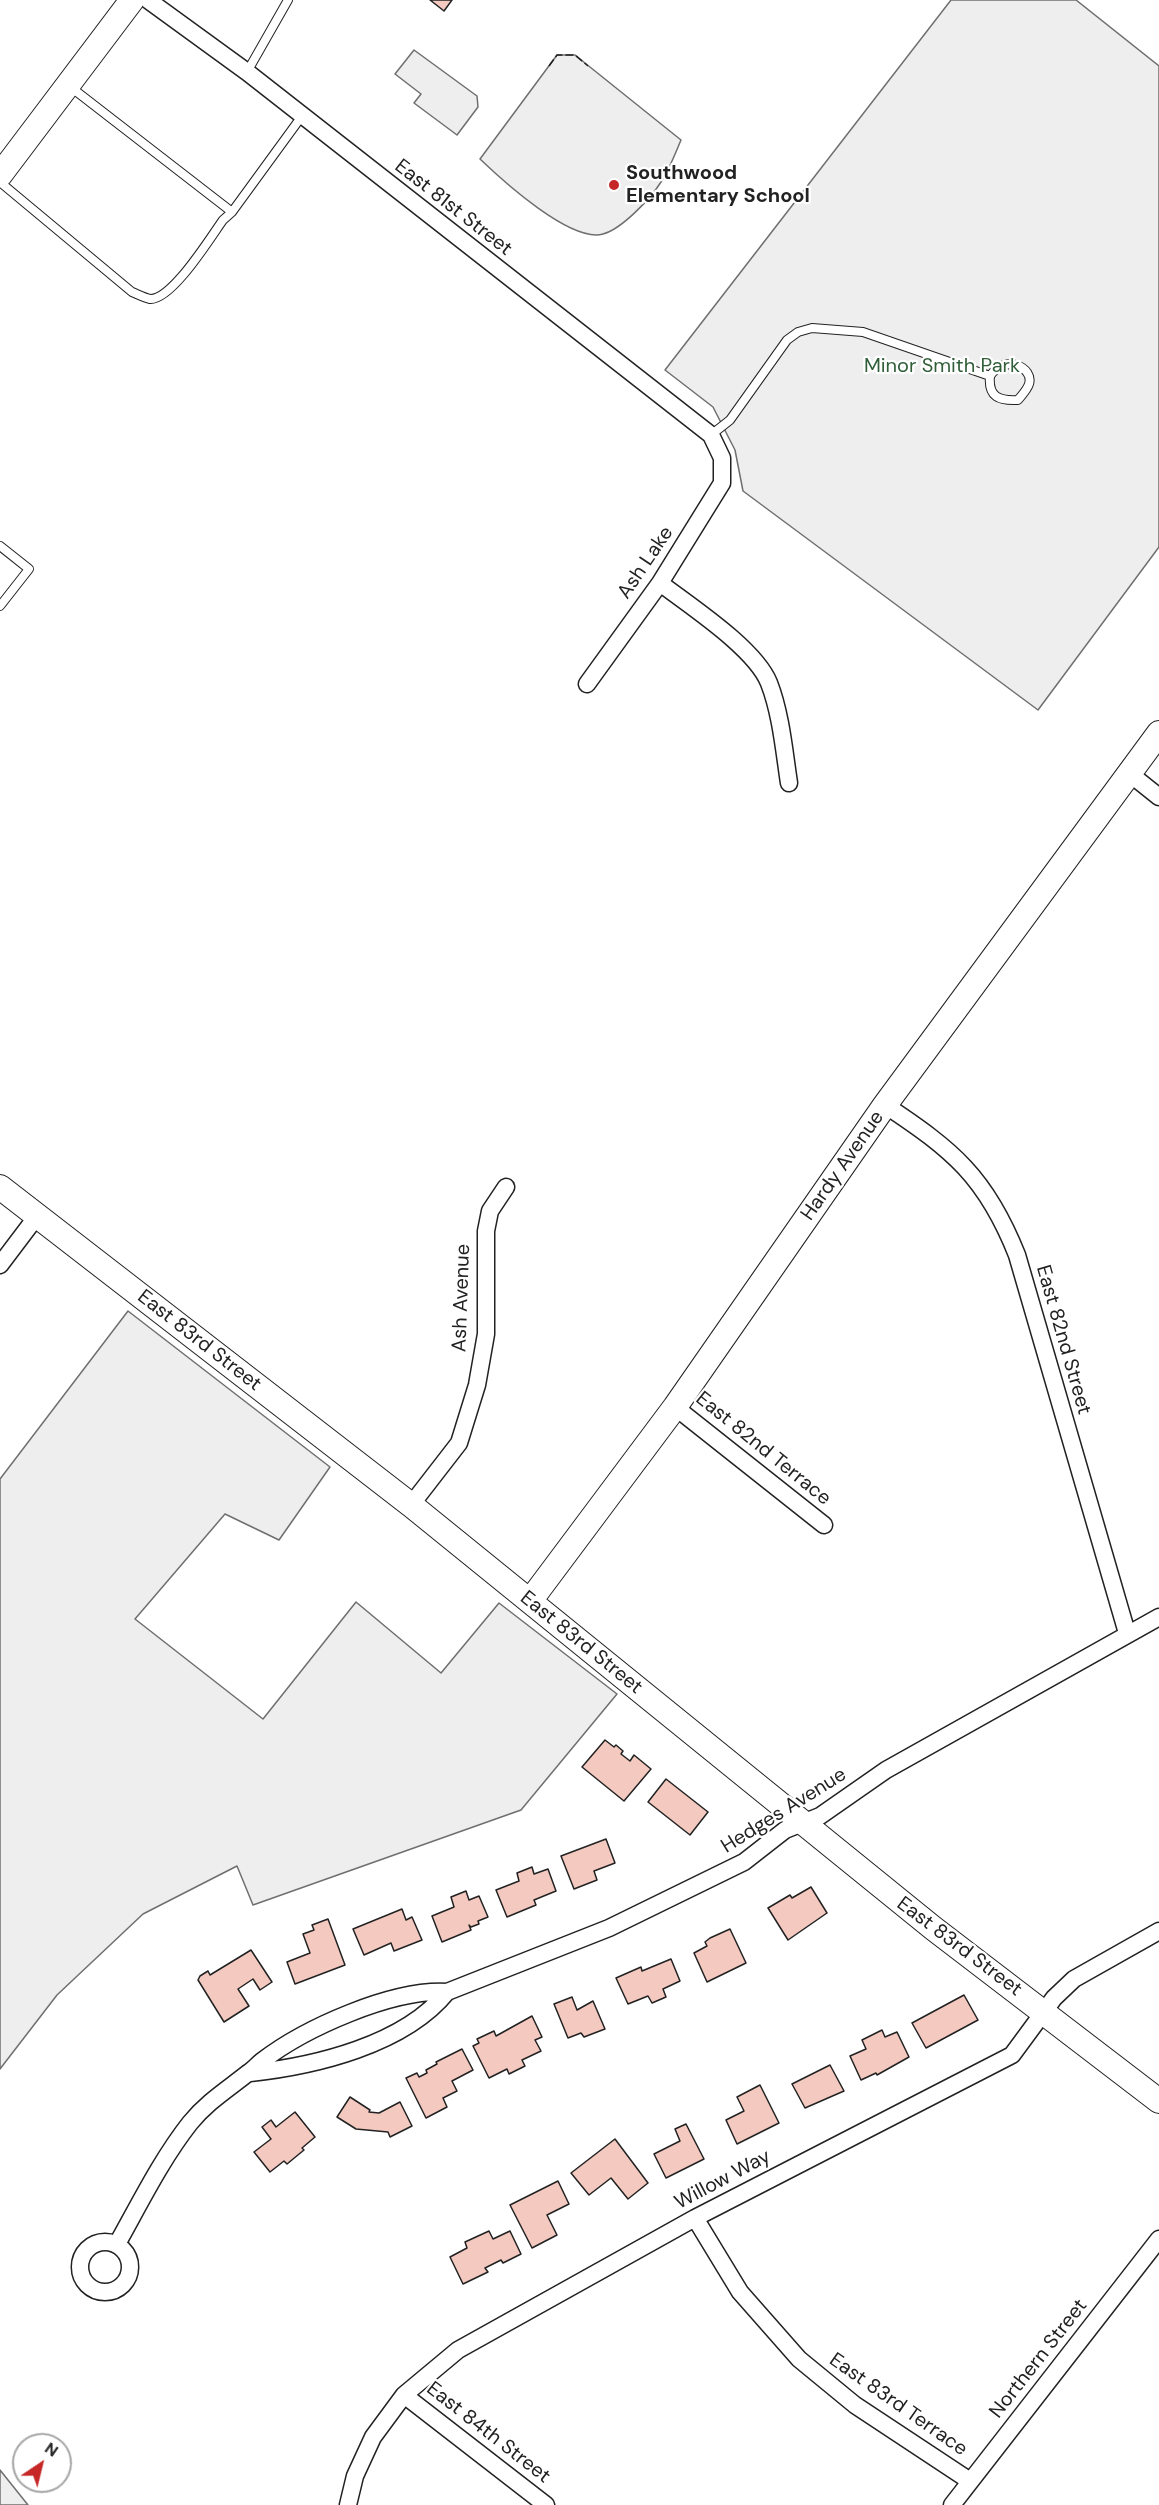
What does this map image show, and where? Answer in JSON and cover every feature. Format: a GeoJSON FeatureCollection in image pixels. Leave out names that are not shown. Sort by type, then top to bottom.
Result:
{"type":"FeatureCollection","features":[{"type":"Feature","properties":{"kind":"street"},"geometry":{"type":"LineString","coordinates":[[0,175],[132,0]]}},
{"type":"Feature","properties":{"kind":"street","name":"East 81st Street"},"geometry":{"type":"LineString","coordinates":[[148,0],[247,72],[711,435],[722,458]]}},
{"type":"Feature","properties":{"kind":"street","name":"Ash Lake"},"geometry":{"type":"LineString","coordinates":[[587,684],[660,583],[722,483],[722,458]]}},
{"type":"Feature","properties":{"kind":"street"},"geometry":{"type":"LineString","coordinates":[[660,583],[726,634],[749,656],[768,681],[776,707],[789,783]]}},
{"type":"Feature","properties":{"kind":"street","name":"Hardy Avenue"},"geometry":{"type":"LineString","coordinates":[[530,1601],[675,1407],[885,1105],[1159,733]]}},
{"type":"Feature","properties":{"kind":"street"},"geometry":{"type":"LineString","coordinates":[[1129,773],[1159,797]]}},
{"type":"Feature","properties":{"kind":"street","name":"East 82nd Street"},"geometry":{"type":"LineString","coordinates":[[885,1105],[932,1136],[957,1158],[984,1189],[1005,1224],[1017,1255],[1127,1633]]}},
{"type":"Feature","properties":{"kind":"street","name":"East 83rd Street"},"geometry":{"type":"LineString","coordinates":[[0,1187],[411,1505],[801,1823],[933,1928],[1159,2101]]}},
{"type":"Feature","properties":{"kind":"street","name":"Ash Avenue"},"geometry":{"type":"LineString","coordinates":[[411,1505],[459,1443],[477,1385],[486,1334],[486,1231],[490,1211],[506,1187]]}},
{"type":"Feature","properties":{"kind":"street"},"geometry":{"type":"LineString","coordinates":[[0,1265],[37,1216]]}},
{"type":"Feature","properties":{"kind":"street","name":"East 82nd Terrace"},"geometry":{"type":"LineString","coordinates":[[675,1407],[824,1525]]}},
{"type":"Feature","properties":{"kind":"street","name":"Hedges Avenue"},"geometry":{"type":"LineString","coordinates":[[447,1992],[609,1929],[744,1862],[785,1830],[820,1816],[886,1770],[1159,1617]]}},
{"type":"Feature","properties":{"kind":"street","name":"Willow Way"},"geometry":{"type":"LineString","coordinates":[[348,2505],[355,2476],[374,2437],[404,2395],[458,2350],[695,2218],[1012,2055],[1054,1998],[1074,1979],[1159,1931]]}},
{"type":"Feature","properties":{"kind":"street"},"geometry":{"type":"LineString","coordinates":[[117,2244],[163,2162],[191,2122],[216,2096],[284,2047],[355,2012],[401,1996],[431,1991],[447,1992]]}},
{"type":"Feature","properties":{"kind":"street"},"geometry":{"type":"LineString","coordinates":[[250,2073],[328,2059],[375,2041],[413,2023],[434,2007],[447,1992]]}},
{"type":"Feature","properties":{"kind":"street","name":"East 83rd Terrace"},"geometry":{"type":"LineString","coordinates":[[695,2218],[740,2292],[799,2359],[855,2405],[970,2481]]}},
{"type":"Feature","properties":{"kind":"street","name":"Northern Street"},"geometry":{"type":"LineString","coordinates":[[952,2505],[1159,2239]]}},
{"type":"Feature","properties":{"kind":"street","name":"East 84th Street"},"geometry":{"type":"LineString","coordinates":[[404,2395],[546,2505]]}},
{"type":"Feature","properties":{"kind":"lane"},"geometry":{"type":"LineString","coordinates":[[247,72],[288,0]]}},
{"type":"Feature","properties":{"kind":"lane"},"geometry":{"type":"LineString","coordinates":[[68,85],[232,212]]}},
{"type":"Feature","properties":{"kind":"lane"},"geometry":{"type":"LineString","coordinates":[[0,182],[132,292],[150,298],[160,296],[173,287],[303,116]]}},
{"type":"Feature","properties":{"kind":"lane"},"geometry":{"type":"LineString","coordinates":[[711,435],[730,420],[787,339],[798,332],[812,328],[863,332],[990,376]]}},
{"type":"Feature","properties":{"kind":"lane"},"geometry":{"type":"LineString","coordinates":[[1005,363],[1012,363],[1024,370],[1030,379],[1029,386],[1018,400],[1005,400],[996,397],[989,387],[990,376],[995,368],[1005,363]]}},
{"type":"Feature","properties":{"kind":"lane"},"geometry":{"type":"LineString","coordinates":[[0,546],[29,569],[0,606]]}},
{"type":"Feature","properties":{"kind":"green space","name":"Minor Smith Park"},"geometry":{"type":"Polygon","coordinates":[[[951,0],[1076,0],[1159,66],[1159,547],[1038,710],[743,491],[735,450],[713,407],[665,370],[951,0]]]}},
{"type":"Feature","properties":{"kind":"green space"},"geometry":{"type":"Polygon","coordinates":[[[414,50],[477,96],[478,107],[457,135],[414,103],[421,94],[395,74],[414,50]]]}},
{"type":"Feature","properties":{"kind":"green space"},"geometry":{"type":"Polygon","coordinates":[[[557,55],[575,55],[681,140],[667,172],[650,196],[627,220],[603,234],[589,234],[556,220],[521,195],[480,159],[557,55]]]}},
{"type":"Feature","properties":{"kind":"green space"},"geometry":{"type":"Polygon","coordinates":[[[128,1311],[330,1467],[279,1540],[225,1514],[135,1619],[263,1719],[356,1602],[441,1673],[499,1603],[617,1694],[521,1810],[253,1905],[237,1866],[143,1914],[57,1995],[0,2069],[0,1479],[128,1311]]]}},
{"type":"Feature","properties":{"kind":"green space"},"geometry":{"type":"Polygon","coordinates":[[[0,2470],[12,2485],[12,2493],[18,2493],[28,2505],[0,2505],[0,2470]]]}},
{"type":"Feature","properties":{"kind":"building"},"geometry":{"type":"Polygon","coordinates":[[[430,0],[452,0],[444,11],[430,0]]]}},
{"type":"Feature","properties":{"kind":"building"},"geometry":{"type":"Polygon","coordinates":[[[605,1740],[614,1747],[616,1745],[623,1751],[621,1754],[630,1761],[634,1755],[651,1769],[624,1801],[582,1767],[605,1740]]]}},
{"type":"Feature","properties":{"kind":"building"},"geometry":{"type":"Polygon","coordinates":[[[666,1779],[708,1812],[690,1835],[648,1802],[666,1779]]]}},
{"type":"Feature","properties":{"kind":"building"},"geometry":{"type":"Polygon","coordinates":[[[606,1839],[615,1863],[594,1871],[597,1880],[574,1889],[561,1856],[606,1839]]]}},
{"type":"Feature","properties":{"kind":"building"},"geometry":{"type":"Polygon","coordinates":[[[532,1867],[534,1874],[548,1869],[556,1891],[534,1900],[536,1905],[507,1917],[496,1890],[519,1881],[517,1873],[532,1867]]]}},
{"type":"Feature","properties":{"kind":"building"},"geometry":{"type":"Polygon","coordinates":[[[811,1887],[827,1913],[788,1940],[768,1908],[790,1895],[792,1898],[811,1887]]]}},
{"type":"Feature","properties":{"kind":"building"},"geometry":{"type":"Polygon","coordinates":[[[466,1891],[469,1900],[479,1896],[488,1917],[478,1921],[479,1924],[471,1927],[469,1925],[471,1930],[442,1942],[432,1916],[454,1907],[451,1897],[466,1891]]]}},
{"type":"Feature","properties":{"kind":"building"},"geometry":{"type":"Polygon","coordinates":[[[402,1909],[406,1920],[412,1917],[422,1940],[394,1951],[391,1943],[364,1955],[353,1929],[402,1909]]]}},
{"type":"Feature","properties":{"kind":"building"},"geometry":{"type":"Polygon","coordinates":[[[328,1919],[345,1965],[295,1984],[287,1962],[310,1953],[303,1934],[314,1930],[312,1925],[328,1919]]]}},
{"type":"Feature","properties":{"kind":"building"},"geometry":{"type":"Polygon","coordinates":[[[730,1929],[746,1963],[707,1982],[694,1953],[707,1946],[705,1942],[710,1938],[730,1929]]]}},
{"type":"Feature","properties":{"kind":"building"},"geometry":{"type":"Polygon","coordinates":[[[251,1950],[272,1982],[260,1990],[253,1979],[238,1989],[249,2006],[224,2022],[198,1980],[208,1971],[210,1975],[251,1950]]]}},
{"type":"Feature","properties":{"kind":"building"},"geometry":{"type":"Polygon","coordinates":[[[671,1959],[680,1981],[663,1989],[666,1997],[652,2003],[648,1996],[628,2004],[616,1978],[641,1967],[642,1971],[671,1959]]]}},
{"type":"Feature","properties":{"kind":"building"},"geometry":{"type":"Polygon","coordinates":[[[964,1995],[978,2020],[926,2048],[912,2023],[964,1995]]]}},
{"type":"Feature","properties":{"kind":"building"},"geometry":{"type":"Polygon","coordinates":[[[572,1997],[577,2010],[593,2001],[605,2029],[584,2037],[581,2033],[568,2038],[554,2004],[572,1997]]]}},
{"type":"Feature","properties":{"kind":"building"},"geometry":{"type":"Polygon","coordinates":[[[532,2016],[542,2037],[535,2040],[541,2051],[522,2060],[525,2066],[509,2074],[507,2069],[489,2078],[473,2046],[479,2043],[477,2039],[494,2031],[496,2036],[532,2016]]]}},
{"type":"Feature","properties":{"kind":"building"},"geometry":{"type":"Polygon","coordinates":[[[882,2030],[885,2037],[897,2032],[909,2057],[877,2075],[876,2073],[861,2080],[850,2056],[866,2049],[862,2040],[882,2030]]]}},
{"type":"Feature","properties":{"kind":"building"},"geometry":{"type":"Polygon","coordinates":[[[462,2049],[473,2070],[452,2081],[457,2091],[443,2098],[447,2107],[426,2118],[406,2078],[417,2073],[419,2077],[427,2073],[426,2070],[437,2064],[436,2062],[462,2049]]]}},
{"type":"Feature","properties":{"kind":"building"},"geometry":{"type":"Polygon","coordinates":[[[830,2065],[844,2091],[805,2108],[792,2084],[830,2065]]]}},
{"type":"Feature","properties":{"kind":"building"},"geometry":{"type":"Polygon","coordinates":[[[760,2085],[779,2123],[737,2144],[726,2120],[744,2111],[737,2097],[760,2085]]]}},
{"type":"Feature","properties":{"kind":"building"},"geometry":{"type":"Polygon","coordinates":[[[350,2097],[370,2110],[369,2112],[379,2113],[400,2102],[412,2126],[390,2137],[388,2132],[356,2129],[337,2117],[350,2097]]]}},
{"type":"Feature","properties":{"kind":"building"},"geometry":{"type":"Polygon","coordinates":[[[295,2112],[315,2137],[287,2164],[284,2161],[270,2172],[254,2152],[271,2139],[262,2127],[271,2120],[276,2127],[295,2112]]]}},
{"type":"Feature","properties":{"kind":"building"},"geometry":{"type":"Polygon","coordinates":[[[686,2124],[704,2159],[666,2178],[654,2154],[680,2141],[675,2129],[686,2124]]]}},
{"type":"Feature","properties":{"kind":"building"},"geometry":{"type":"Polygon","coordinates":[[[615,2139],[648,2183],[628,2199],[611,2178],[589,2195],[571,2173],[615,2139]]]}},
{"type":"Feature","properties":{"kind":"building"},"geometry":{"type":"Polygon","coordinates":[[[558,2181],[569,2204],[547,2215],[557,2235],[532,2248],[510,2205],[558,2181]]]}},
{"type":"Feature","properties":{"kind":"building"},"geometry":{"type":"Polygon","coordinates":[[[489,2231],[493,2239],[510,2231],[521,2254],[503,2263],[501,2260],[485,2268],[488,2272],[463,2284],[450,2257],[467,2248],[465,2242],[489,2231]]]}},
{"type":"Feature","properties":{"kind":"fence"},"geometry":{"type":"LineString","coordinates":[[549,66],[557,55],[575,55],[588,66]]}},
{"type":"Feature","properties":{"kind":"place","name":"Southwood Elementary School"},"geometry":{"type":"Point","coordinates":[614,185]}}]}
